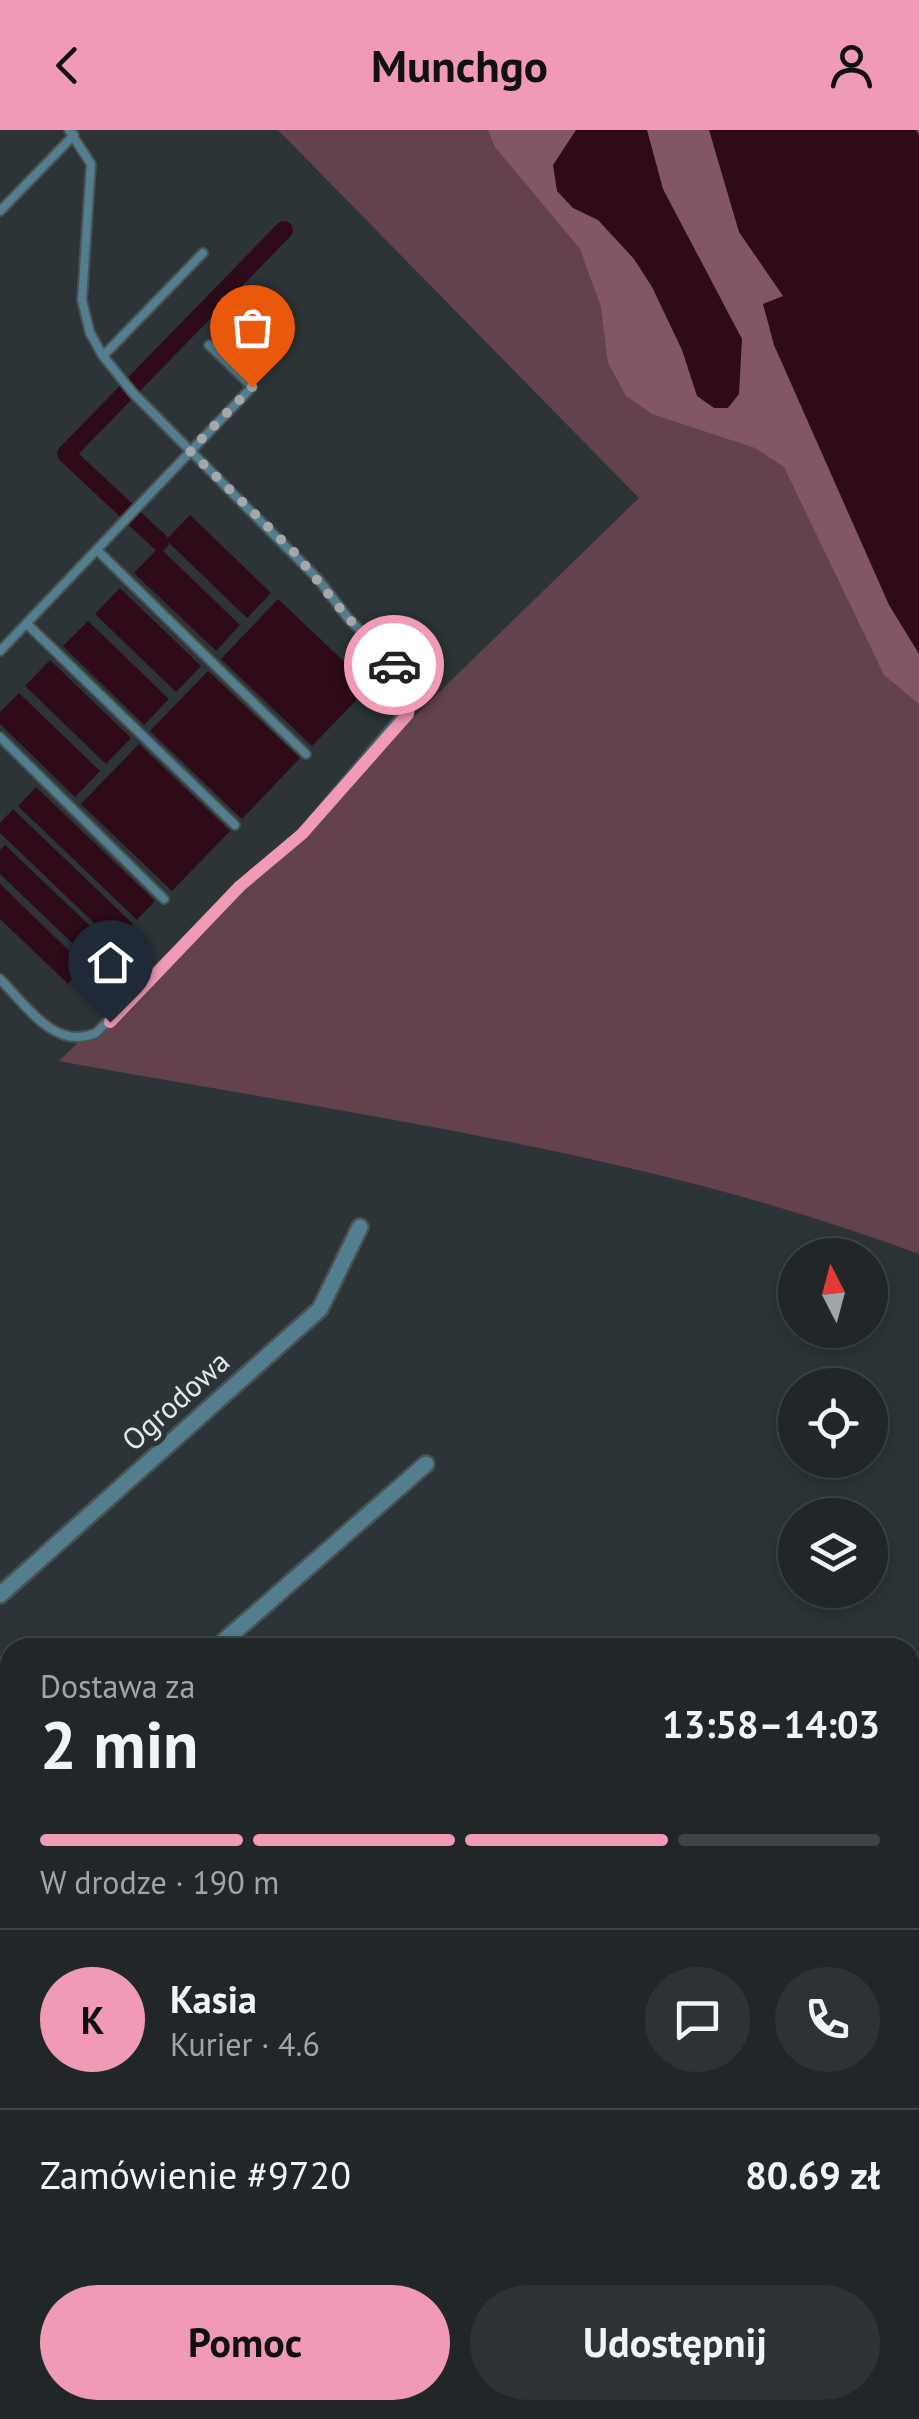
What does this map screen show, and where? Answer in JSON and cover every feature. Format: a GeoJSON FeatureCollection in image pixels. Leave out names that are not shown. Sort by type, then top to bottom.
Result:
{"type":"FeatureCollection","features":[{"type":"Feature","properties":{"kind":"street","name":"Ogrodowa"},"geometry":{"type":"LineString","coordinates":[[0,1595],[320,1309],[360,1227]]}},
{"type":"Feature","properties":{"kind":"street"},"geometry":{"type":"LineString","coordinates":[[227,1638],[426,1464]]}},
{"type":"Feature","properties":{"kind":"lane"},"geometry":{"type":"LineString","coordinates":[[0,210],[72,132],[91,164],[82,300],[90,333],[103,356],[133,394],[294,552],[348,618],[401,672],[413,702],[302,834],[240,886],[96,1033],[73,1039],[50,1030],[0,979]]}},
{"type":"Feature","properties":{"kind":"lane"},"geometry":{"type":"LineString","coordinates":[[103,356],[203,253]]}},
{"type":"Feature","properties":{"kind":"lane"},"geometry":{"type":"LineString","coordinates":[[0,651],[252,387],[209,345]]}},
{"type":"Feature","properties":{"kind":"lane"},"geometry":{"type":"LineString","coordinates":[[96,550],[306,754]]}},
{"type":"Feature","properties":{"kind":"lane"},"geometry":{"type":"LineString","coordinates":[[26,624],[234,825]]}},
{"type":"Feature","properties":{"kind":"lane"},"geometry":{"type":"LineString","coordinates":[[0,737],[164,899]]}},
{"type":"Feature","properties":{"kind":"shaded area"},"geometry":{"type":"Polygon","coordinates":[[[278,130],[919,130],[919,1254],[888,1243],[888,1238],[873,1238],[709,1188],[602,1162],[385,1118],[59,1061],[639,498],[278,130]]]}},
{"type":"Feature","properties":{"kind":"shaded area"},"geometry":{"type":"Polygon","coordinates":[[[488,130],[751,130],[919,473],[919,704],[884,675],[784,467],[755,448],[652,414],[626,396],[608,363],[601,307],[580,249],[495,147],[488,130]]]}},
{"type":"Feature","properties":{"kind":"shaded area"},"geometry":{"type":"Polygon","coordinates":[[[576,130],[647,130],[663,189],[742,339],[739,394],[728,408],[714,408],[697,396],[682,350],[634,259],[598,220],[573,208],[557,191],[553,165],[576,130]]]}},
{"type":"Feature","properties":{"kind":"shaded area"},"geometry":{"type":"Polygon","coordinates":[[[709,130],[916,130],[919,136],[919,654],[889,605],[774,345],[763,304],[783,296],[739,232],[709,130]]]}},
{"type":"Feature","properties":{"kind":"shaded area"},"geometry":{"type":"Polygon","coordinates":[[[190,515],[271,593],[247,618],[166,540],[190,515]]]}},
{"type":"Feature","properties":{"kind":"shaded area"},"geometry":{"type":"Polygon","coordinates":[[[159,547],[240,625],[216,651],[134,573],[159,547]]]}},
{"type":"Feature","properties":{"kind":"shaded area"},"geometry":{"type":"Polygon","coordinates":[[[120,588],[201,666],[176,692],[95,614],[120,588]]]}},
{"type":"Feature","properties":{"kind":"shaded area"},"geometry":{"type":"Polygon","coordinates":[[[278,599],[370,686],[312,746],[221,659],[278,599]]]}},
{"type":"Feature","properties":{"kind":"shaded area"},"geometry":{"type":"Polygon","coordinates":[[[88,621],[169,699],[144,725],[63,646],[88,621]]]}},
{"type":"Feature","properties":{"kind":"shaded area"},"geometry":{"type":"Polygon","coordinates":[[[50,660],[131,738],[106,764],[25,686],[50,660]]]}},
{"type":"Feature","properties":{"kind":"shaded area"},"geometry":{"type":"Polygon","coordinates":[[[208,671],[300,758],[242,819],[150,731],[208,671]]]}},
{"type":"Feature","properties":{"kind":"shaded area"},"geometry":{"type":"Polygon","coordinates":[[[19,693],[100,771],[75,797],[0,724],[0,712],[19,693]]]}},
{"type":"Feature","properties":{"kind":"shaded area"},"geometry":{"type":"Polygon","coordinates":[[[139,744],[230,831],[172,891],[81,804],[139,744]]]}},
{"type":"Feature","properties":{"kind":"shaded area"},"geometry":{"type":"Polygon","coordinates":[[[36,787],[155,901],[137,920],[18,806],[36,787]]]}},
{"type":"Feature","properties":{"kind":"shaded area"},"geometry":{"type":"Polygon","coordinates":[[[13,809],[133,924],[115,943],[0,833],[0,823],[13,809]]]}},
{"type":"Feature","properties":{"kind":"shaded area"},"geometry":{"type":"Polygon","coordinates":[[[5,845],[107,942],[90,960],[0,874],[0,850],[5,845]]]}},
{"type":"Feature","properties":{"kind":"shaded area"},"geometry":{"type":"Polygon","coordinates":[[[0,884],[85,966],[68,984],[0,919],[0,884]]]}},
{"type":"Feature","properties":{"kind":"waterway"},"geometry":{"type":"LineString","coordinates":[[125,509],[66,454],[284,230]]}},
{"type":"Feature","properties":{"kind":"waterway"},"geometry":{"type":"LineString","coordinates":[[134,518],[160,542]]}},
{"type":"Feature","properties":{"kind":"way so far"},"geometry":{"type":"LineString","coordinates":[[252,387],[190,451],[294,552],[348,618],[394,665]]}},
{"type":"Feature","properties":{"kind":"route"},"geometry":{"type":"LineString","coordinates":[[110,1022],[240,886],[302,834],[408,714],[412,693],[394,665]]}}]}
